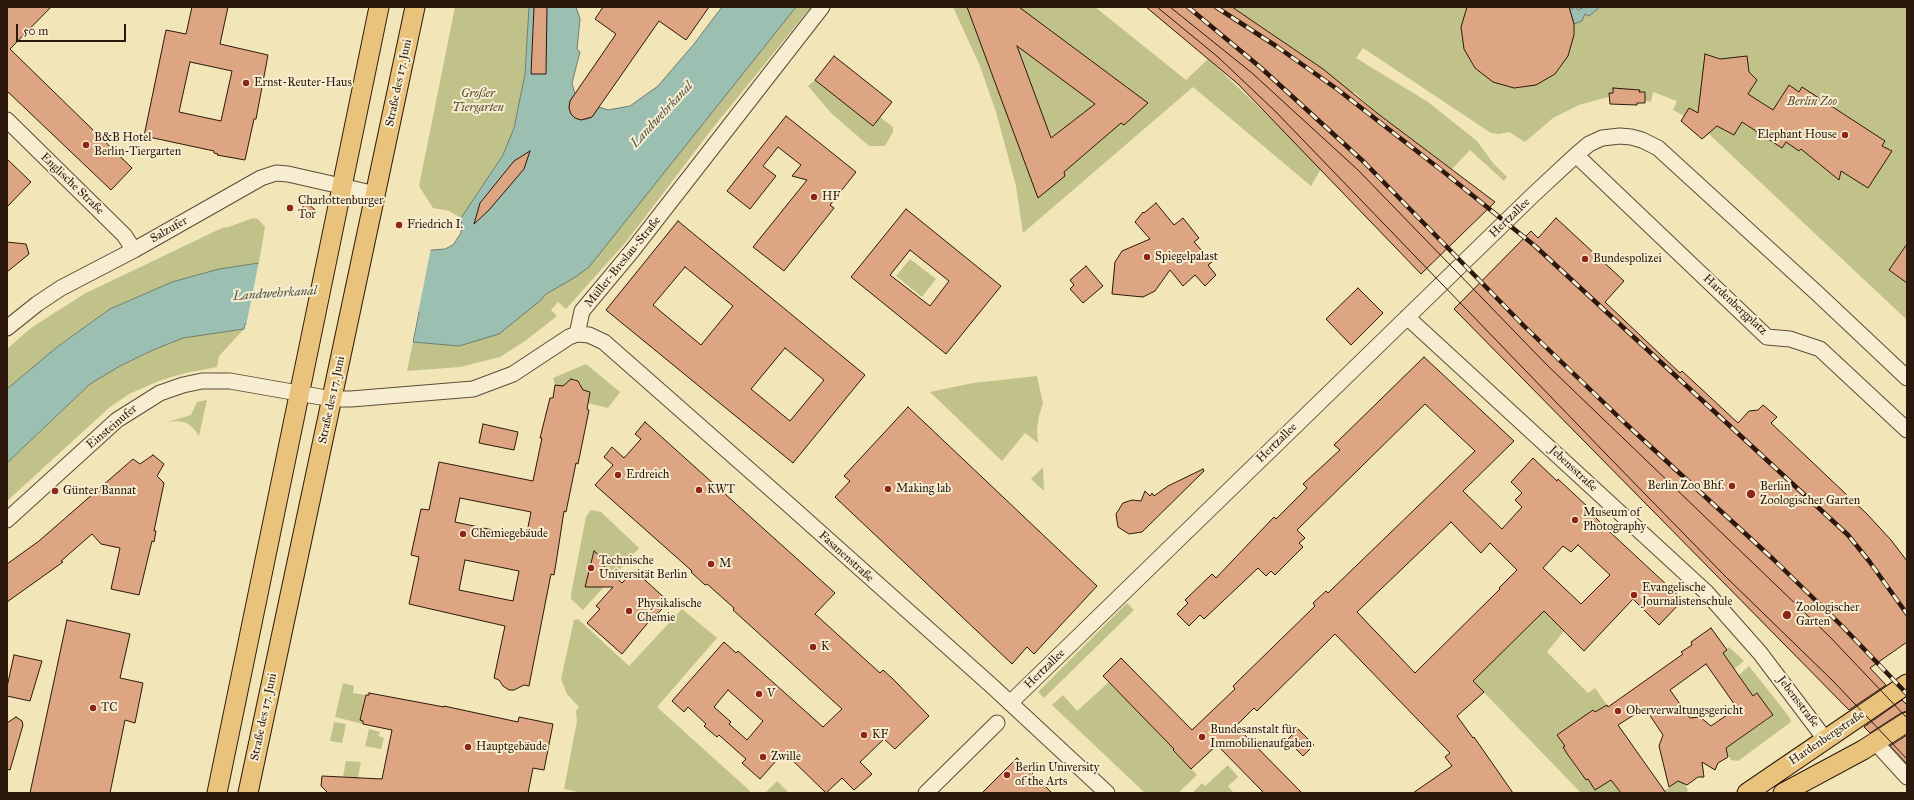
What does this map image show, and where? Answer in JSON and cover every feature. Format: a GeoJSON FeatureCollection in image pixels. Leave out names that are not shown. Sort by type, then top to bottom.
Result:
{"type":"FeatureCollection","features":[{"type":"Feature","properties":{"kind":"main road"},"geometry":{"type":"LineString","coordinates":[[217,793],[308,347],[380,7]]}},
{"type":"Feature","properties":{"kind":"main road","name":"Straße des 17. Juni"},"geometry":{"type":"LineString","coordinates":[[248,793],[415,7]]}},
{"type":"Feature","properties":{"kind":"main road","name":"Hardenbergstraße"},"geometry":{"type":"LineString","coordinates":[[1747,793],[1907,684]]}},
{"type":"Feature","properties":{"kind":"main road","name":"Hardenbergstraße"},"geometry":{"type":"LineString","coordinates":[[1783,793],[1876,743],[1907,722]]}},
{"type":"Feature","properties":{"kind":"street","name":"Müller-Breslau-Straße"},"geometry":{"type":"LineString","coordinates":[[577,334],[582,311],[632,252],[822,7]]}},
{"type":"Feature","properties":{"kind":"street","name":"Englische Straße"},"geometry":{"type":"LineString","coordinates":[[7,120],[124,235],[134,250]]}},
{"type":"Feature","properties":{"kind":"street"},"geometry":{"type":"LineString","coordinates":[[1576,155],[1589,144],[1611,136],[1631,137],[1642,140],[1658,148],[1819,295],[1907,378]]}},
{"type":"Feature","properties":{"kind":"street","name":"Hertzallee"},"geometry":{"type":"LineString","coordinates":[[1010,703],[1544,184],[1576,155]]}},
{"type":"Feature","properties":{"kind":"street","name":"Hardenbergplatz"},"geometry":{"type":"LineString","coordinates":[[1576,155],[1767,336],[1790,339],[1820,349],[1907,430]]}},
{"type":"Feature","properties":{"kind":"street","name":"Salzufer"},"geometry":{"type":"LineString","coordinates":[[7,328],[37,304],[61,288],[134,250],[251,182],[276,173],[293,175],[376,194]]}},
{"type":"Feature","properties":{"kind":"street","name":"Jebensstraße"},"geometry":{"type":"LineString","coordinates":[[1407,317],[1706,592],[1764,658],[1825,739]]}},
{"type":"Feature","properties":{"kind":"street"},"geometry":{"type":"LineString","coordinates":[[332,399],[351,400],[473,389],[513,374],[560,342],[577,334]]}},
{"type":"Feature","properties":{"kind":"street","name":"Fasanenstraße"},"geometry":{"type":"LineString","coordinates":[[577,334],[596,338],[609,346],[1010,703],[1107,793]]}},
{"type":"Feature","properties":{"kind":"street","name":"Einsteinufer"},"geometry":{"type":"LineString","coordinates":[[7,520],[117,420],[160,393],[182,385],[202,381],[230,381],[332,399]]}},
{"type":"Feature","properties":{"kind":"street"},"geometry":{"type":"LineString","coordinates":[[926,793],[997,723]]}},
{"type":"Feature","properties":{"kind":"street"},"geometry":{"type":"LineString","coordinates":[[1876,743],[1907,777]]}},
{"type":"Feature","properties":{"kind":"green space","name":"Großer Tiergarten"},"geometry":{"type":"Polygon","coordinates":[[[455,7],[529,7],[525,73],[514,128],[503,155],[461,218],[449,211],[433,208],[419,186],[455,7]]]}},
{"type":"Feature","properties":{"kind":"green space"},"geometry":{"type":"Polygon","coordinates":[[[796,7],[811,7],[712,129],[626,242],[566,309],[558,302],[551,310],[557,316],[525,341],[500,357],[460,367],[407,371],[413,342],[459,346],[541,300],[546,294],[555,289],[796,7]]]}},
{"type":"Feature","properties":{"kind":"green space","name":"Berlin Zoo"},"geometry":{"type":"Polygon","coordinates":[[[953,7],[1095,7],[1186,80],[1208,59],[1283,130],[1323,69],[1232,7],[1907,7],[1907,320],[1709,134],[1702,139],[1681,121],[1684,116],[1673,110],[1677,101],[1653,92],[1651,102],[1638,99],[1637,105],[1610,104],[1609,97],[1593,101],[1579,105],[1553,118],[1525,142],[1509,132],[1499,134],[1491,133],[1363,48],[1356,58],[1428,102],[1477,141],[1493,163],[1507,177],[1504,181],[1470,150],[1452,169],[1377,113],[1354,92],[1346,101],[1321,169],[1311,186],[1193,87],[1023,233],[1016,186],[996,112],[980,66],[953,7]]]}},
{"type":"Feature","properties":{"kind":"green space"},"geometry":{"type":"Polygon","coordinates":[[[815,80],[873,126],[880,117],[893,127],[893,132],[885,146],[869,146],[831,113],[808,86],[815,80]]]}},
{"type":"Feature","properties":{"kind":"green space"},"geometry":{"type":"Polygon","coordinates":[[[253,218],[258,219],[265,227],[259,263],[219,269],[172,282],[110,309],[57,347],[7,389],[7,349],[31,328],[84,294],[224,227],[226,228],[253,218]]]}},
{"type":"Feature","properties":{"kind":"green space"},"geometry":{"type":"Polygon","coordinates":[[[910,259],[936,279],[922,297],[896,276],[910,259]]]}},
{"type":"Feature","properties":{"kind":"green space"},"geometry":{"type":"Polygon","coordinates":[[[244,329],[219,356],[217,367],[185,373],[159,381],[129,394],[110,407],[7,501],[7,463],[90,384],[120,366],[153,350],[183,338],[244,329]]]}},
{"type":"Feature","properties":{"kind":"green space"},"geometry":{"type":"Polygon","coordinates":[[[586,364],[620,392],[608,408],[588,403],[590,392],[581,390],[581,384],[575,379],[568,381],[565,387],[555,385],[553,378],[586,364]]]}},
{"type":"Feature","properties":{"kind":"green space"},"geometry":{"type":"Polygon","coordinates":[[[1037,376],[1043,403],[1037,429],[1038,443],[1025,433],[1002,461],[930,392],[973,383],[1037,376]]]}},
{"type":"Feature","properties":{"kind":"green space"},"geometry":{"type":"Polygon","coordinates":[[[207,400],[199,436],[187,423],[178,421],[168,422],[191,415],[197,402],[207,400]]]}},
{"type":"Feature","properties":{"kind":"green space"},"geometry":{"type":"Polygon","coordinates":[[[1043,467],[1044,491],[1031,479],[1043,467]]]}},
{"type":"Feature","properties":{"kind":"green space"},"geometry":{"type":"Polygon","coordinates":[[[591,510],[601,512],[639,548],[583,610],[571,599],[571,594],[586,517],[591,510]]]}},
{"type":"Feature","properties":{"kind":"green space"},"geometry":{"type":"Polygon","coordinates":[[[1127,603],[1134,610],[1044,698],[1038,692],[1127,603]]]}},
{"type":"Feature","properties":{"kind":"green space"},"geometry":{"type":"Polygon","coordinates":[[[682,609],[717,638],[657,707],[750,791],[748,793],[582,793],[564,789],[577,721],[576,711],[579,707],[567,694],[561,679],[574,620],[578,619],[629,666],[682,609]]]}},
{"type":"Feature","properties":{"kind":"green space"},"geometry":{"type":"Polygon","coordinates":[[[1544,611],[1564,631],[1547,652],[1588,693],[1595,688],[1607,705],[1595,712],[1593,710],[1558,735],[1565,746],[1568,755],[1580,773],[1588,779],[1615,777],[1622,787],[1618,790],[1621,793],[1581,793],[1473,681],[1544,611]]]}},
{"type":"Feature","properties":{"kind":"green space"},"geometry":{"type":"Polygon","coordinates":[[[1729,647],[1744,661],[1734,669],[1723,653],[1729,647]]]}},
{"type":"Feature","properties":{"kind":"green space"},"geometry":{"type":"Polygon","coordinates":[[[1749,666],[1790,718],[1791,722],[1738,761],[1731,760],[1725,749],[1773,716],[1757,693],[1753,696],[1739,675],[1749,666]]]}},
{"type":"Feature","properties":{"kind":"green space"},"geometry":{"type":"Polygon","coordinates":[[[1109,682],[1197,775],[1178,793],[1145,793],[1052,705],[1063,695],[1077,711],[1109,682]]]}},
{"type":"Feature","properties":{"kind":"green space"},"geometry":{"type":"Polygon","coordinates":[[[343,683],[354,686],[353,693],[365,695],[361,720],[363,721],[363,724],[335,717],[343,683]]]}},
{"type":"Feature","properties":{"kind":"green space"},"geometry":{"type":"Polygon","coordinates":[[[334,722],[346,724],[342,743],[330,741],[334,722]]]}},
{"type":"Feature","properties":{"kind":"green space"},"geometry":{"type":"Polygon","coordinates":[[[369,729],[380,732],[378,736],[384,738],[381,749],[365,746],[369,729]]]}},
{"type":"Feature","properties":{"kind":"green space"},"geometry":{"type":"Polygon","coordinates":[[[346,761],[361,762],[358,778],[343,777],[346,761]]]}},
{"type":"Feature","properties":{"kind":"green space"},"geometry":{"type":"Polygon","coordinates":[[[1228,765],[1238,777],[1228,786],[1234,793],[1192,793],[1202,783],[1205,786],[1228,765]]]}},
{"type":"Feature","properties":{"kind":"green space"},"geometry":{"type":"Polygon","coordinates":[[[1681,779],[1688,790],[1686,793],[1661,793],[1681,779]]]}},
{"type":"Feature","properties":{"kind":"green space"},"geometry":{"type":"Polygon","coordinates":[[[777,781],[789,793],[765,793],[777,781]]]}},
{"type":"Feature","properties":{"kind":"water","name":"Landwehrkanal"},"geometry":{"type":"Polygon","coordinates":[[[529,7],[576,7],[580,19],[577,49],[580,52],[572,83],[575,94],[570,101],[569,108],[573,116],[584,120],[592,117],[599,107],[608,110],[630,106],[658,86],[694,44],[722,7],[796,7],[589,267],[574,278],[546,294],[541,300],[499,334],[459,346],[413,342],[419,312],[245,324],[244,329],[183,338],[153,350],[120,366],[90,384],[7,463],[7,389],[57,347],[110,309],[172,282],[219,269],[259,263],[445,249],[453,245],[461,233],[461,218],[503,155],[514,128],[525,74],[529,7]]]}},
{"type":"Feature","properties":{"kind":"water"},"geometry":{"type":"Polygon","coordinates":[[[1575,7],[1578,10],[1584,7],[1600,7],[1589,16],[1585,14],[1582,21],[1574,24],[1570,10],[1575,7]]]}},
{"type":"Feature","properties":{"kind":"pier"},"geometry":{"type":"Polygon","coordinates":[[[425,247],[431,248],[412,344],[411,341],[417,314],[247,326],[245,331],[259,261],[425,247]]]}},
{"type":"Feature","properties":{"kind":"building"},"geometry":{"type":"Polygon","coordinates":[[[7,7],[51,7],[10,49],[132,168],[111,190],[7,91],[7,7]]]}},
{"type":"Feature","properties":{"kind":"building","name":"Ernst-Reuter-Haus"},"geometry":{"type":"Polygon","coordinates":[[[192,7],[228,7],[220,44],[268,55],[256,119],[254,119],[245,160],[217,155],[218,154],[214,153],[214,151],[144,136],[166,30],[186,34],[192,7]],[[190,62],[179,112],[221,121],[232,71],[190,62]]]}},
{"type":"Feature","properties":{"kind":"building"},"geometry":{"type":"Polygon","coordinates":[[[534,7],[547,7],[546,74],[531,74],[534,7]]]}},
{"type":"Feature","properties":{"kind":"building"},"geometry":{"type":"Polygon","coordinates":[[[603,7],[709,7],[686,40],[659,21],[592,117],[581,120],[575,118],[571,114],[569,108],[570,101],[616,34],[595,19],[603,7]]]}},
{"type":"Feature","properties":{"kind":"building"},"geometry":{"type":"Polygon","coordinates":[[[967,7],[1019,7],[1148,103],[1124,125],[1121,123],[1064,172],[1065,176],[1038,198],[967,7]],[[1017,46],[1051,138],[1095,104],[1017,46]]]}},
{"type":"Feature","properties":{"kind":"building"},"geometry":{"type":"Polygon","coordinates":[[[1146,7],[1232,7],[1323,69],[1377,113],[1495,202],[1421,274],[1238,84],[1146,7]]]}},
{"type":"Feature","properties":{"kind":"building"},"geometry":{"type":"Polygon","coordinates":[[[1467,7],[1569,7],[1574,24],[1574,35],[1568,56],[1555,74],[1536,85],[1514,88],[1493,82],[1475,68],[1464,49],[1461,27],[1467,7]]]}},
{"type":"Feature","properties":{"kind":"building"},"geometry":{"type":"Polygon","coordinates":[[[1705,54],[1720,59],[1747,56],[1749,72],[1757,80],[1748,94],[1773,110],[1789,85],[1799,92],[1802,87],[1885,141],[1882,146],[1892,151],[1868,188],[1841,171],[1839,180],[1801,149],[1799,151],[1786,142],[1782,148],[1742,122],[1734,135],[1717,126],[1702,139],[1681,121],[1689,108],[1698,113],[1705,54]]]}},
{"type":"Feature","properties":{"kind":"building"},"geometry":{"type":"Polygon","coordinates":[[[834,56],[892,102],[873,126],[815,80],[834,56]]]}},
{"type":"Feature","properties":{"kind":"building"},"geometry":{"type":"Polygon","coordinates":[[[1613,88],[1640,90],[1639,92],[1645,92],[1645,103],[1637,103],[1637,105],[1610,104],[1609,93],[1613,93],[1613,88]]]}},
{"type":"Feature","properties":{"kind":"building","name":"HF"},"geometry":{"type":"Polygon","coordinates":[[[786,116],[856,172],[830,205],[834,208],[784,271],[753,247],[807,180],[792,176],[801,165],[778,147],[763,166],[776,176],[750,209],[727,191],[786,116]]]}},
{"type":"Feature","properties":{"kind":"building"},"geometry":{"type":"Polygon","coordinates":[[[530,151],[524,169],[489,210],[474,224],[480,203],[514,161],[530,151]]]}},
{"type":"Feature","properties":{"kind":"building"},"geometry":{"type":"Polygon","coordinates":[[[7,159],[31,182],[7,207],[7,159]]]}},
{"type":"Feature","properties":{"kind":"building"},"geometry":{"type":"Polygon","coordinates":[[[305,201],[315,210],[314,219],[306,219],[300,215],[305,201]]]}},
{"type":"Feature","properties":{"kind":"building"},"geometry":{"type":"Polygon","coordinates":[[[1156,203],[1174,225],[1183,218],[1199,238],[1194,242],[1212,262],[1208,265],[1216,275],[1205,286],[1195,275],[1183,286],[1170,270],[1155,291],[1143,297],[1112,294],[1115,262],[1122,251],[1150,239],[1135,222],[1143,212],[1144,213],[1156,203]]]}},
{"type":"Feature","properties":{"kind":"building"},"geometry":{"type":"Polygon","coordinates":[[[906,209],[1001,286],[946,354],[851,277],[906,209]],[[910,250],[890,275],[930,306],[949,281],[910,250]]]}},
{"type":"Feature","properties":{"kind":"building","name":"Berlin Zoo Bhf."},"geometry":{"type":"Polygon","coordinates":[[[1556,218],[1624,281],[1605,302],[1680,373],[1682,371],[1738,423],[1749,411],[1758,410],[1763,405],[1777,417],[1771,423],[1867,514],[1891,540],[1907,561],[1907,642],[1870,668],[1886,685],[1849,710],[1454,309],[1531,231],[1538,238],[1556,218]]]}},
{"type":"Feature","properties":{"kind":"building"},"geometry":{"type":"Polygon","coordinates":[[[678,221],[865,375],[793,463],[606,310],[678,221]],[[685,267],[653,305],[701,345],[733,306],[685,267]],[[785,348],[751,389],[790,421],[824,380],[785,348]]]}},
{"type":"Feature","properties":{"kind":"building"},"geometry":{"type":"Polygon","coordinates":[[[7,242],[26,244],[29,254],[7,272],[7,242]]]}},
{"type":"Feature","properties":{"kind":"building"},"geometry":{"type":"Polygon","coordinates":[[[1907,244],[1907,283],[1889,270],[1907,244]]]}},
{"type":"Feature","properties":{"kind":"building"},"geometry":{"type":"Polygon","coordinates":[[[1086,266],[1103,286],[1083,303],[1070,289],[1074,285],[1070,280],[1086,266]]]}},
{"type":"Feature","properties":{"kind":"building"},"geometry":{"type":"Polygon","coordinates":[[[1358,288],[1383,313],[1351,345],[1326,319],[1358,288]]]}},
{"type":"Feature","properties":{"kind":"building"},"geometry":{"type":"Polygon","coordinates":[[[1424,357],[1514,441],[1463,491],[1502,529],[1522,507],[1515,500],[1522,493],[1511,482],[1533,458],[1589,508],[1587,509],[1610,532],[1683,600],[1659,625],[1633,599],[1584,651],[1544,611],[1473,681],[1484,692],[1457,716],[1473,738],[1474,737],[1513,793],[1413,793],[1452,766],[1445,757],[1450,753],[1335,634],[1257,711],[1254,708],[1236,726],[1302,793],[1264,793],[1217,745],[1191,769],[1173,750],[1174,749],[1103,676],[1121,658],[1192,730],[1235,689],[1233,686],[1315,606],[1313,603],[1326,591],[1328,593],[1475,451],[1425,404],[1297,530],[1305,538],[1299,543],[1303,547],[1275,575],[1271,571],[1266,576],[1258,568],[1204,619],[1200,615],[1189,626],[1177,614],[1188,603],[1185,600],[1212,574],[1216,578],[1274,517],[1276,519],[1307,488],[1303,484],[1340,450],[1334,445],[1424,357]],[[1451,522],[1357,612],[1415,673],[1500,589],[1499,588],[1517,570],[1490,543],[1481,553],[1451,522]],[[1578,545],[1571,552],[1563,546],[1543,568],[1581,604],[1610,575],[1578,545]]]}},
{"type":"Feature","properties":{"kind":"building","name":"Chemiegebäude"},"geometry":{"type":"Polygon","coordinates":[[[571,379],[578,381],[583,390],[590,392],[587,409],[589,410],[578,464],[576,463],[566,512],[564,511],[554,575],[551,574],[529,686],[524,685],[514,690],[509,690],[503,686],[499,680],[494,678],[505,626],[409,604],[419,557],[411,555],[421,509],[429,510],[439,462],[533,481],[542,438],[540,438],[550,398],[553,398],[555,385],[563,386],[571,379]],[[460,498],[455,522],[526,537],[531,512],[460,498]],[[465,560],[459,590],[513,601],[519,571],[465,560]]]}},
{"type":"Feature","properties":{"kind":"building"},"geometry":{"type":"Polygon","coordinates":[[[908,407],[1097,586],[1034,654],[1027,647],[1012,664],[835,497],[850,481],[844,476],[908,407]]]}},
{"type":"Feature","properties":{"kind":"building"},"geometry":{"type":"Polygon","coordinates":[[[645,422],[835,593],[815,614],[880,673],[883,670],[929,716],[895,749],[884,739],[860,762],[872,774],[854,790],[842,778],[826,793],[784,752],[760,779],[742,763],[746,759],[719,735],[717,737],[704,726],[706,724],[688,707],[684,712],[672,701],[724,642],[736,653],[738,651],[823,727],[842,709],[733,610],[734,608],[707,584],[705,585],[691,572],[692,571],[595,485],[613,465],[604,457],[612,447],[624,458],[641,439],[635,434],[645,422]],[[728,690],[714,707],[731,722],[729,724],[747,740],[763,721],[728,690]]]}},
{"type":"Feature","properties":{"kind":"building"},"geometry":{"type":"Polygon","coordinates":[[[483,424],[518,432],[514,450],[479,443],[483,424]]]}},
{"type":"Feature","properties":{"kind":"building"},"geometry":{"type":"Polygon","coordinates":[[[153,455],[164,464],[157,476],[164,483],[154,531],[156,531],[154,542],[152,541],[139,595],[111,589],[120,548],[101,544],[92,534],[61,561],[63,562],[7,602],[7,564],[39,541],[133,459],[140,464],[153,455]]]}},
{"type":"Feature","properties":{"kind":"building"},"geometry":{"type":"Polygon","coordinates":[[[1203,469],[1204,471],[1142,532],[1129,534],[1118,527],[1116,514],[1123,503],[1132,500],[1141,501],[1145,491],[1150,496],[1152,493],[1154,496],[1168,486],[1203,469]]]}},
{"type":"Feature","properties":{"kind":"building","name":"Physikalische Chemie"},"geometry":{"type":"Polygon","coordinates":[[[594,551],[608,563],[604,567],[622,583],[634,570],[669,602],[657,614],[656,613],[622,654],[587,623],[600,609],[596,606],[613,587],[585,587],[594,551]]]}},
{"type":"Feature","properties":{"kind":"building","name":"TC"},"geometry":{"type":"Polygon","coordinates":[[[67,620],[130,634],[120,678],[143,683],[135,723],[125,720],[110,793],[30,793],[67,620]]]}},
{"type":"Feature","properties":{"kind":"building","name":"Oberverwaltungsgericht"},"geometry":{"type":"Polygon","coordinates":[[[1711,628],[1727,650],[1723,653],[1753,696],[1757,693],[1773,715],[1726,748],[1728,757],[1718,763],[1715,770],[1702,762],[1704,777],[1698,777],[1687,785],[1678,781],[1669,787],[1659,746],[1663,735],[1645,708],[1618,725],[1666,793],[1621,793],[1611,780],[1595,790],[1568,755],[1563,747],[1565,746],[1557,735],[1593,710],[1595,712],[1607,705],[1608,707],[1683,654],[1681,652],[1692,645],[1691,642],[1711,628]],[[1706,664],[1670,690],[1690,718],[1700,717],[1711,726],[1737,708],[1706,664]]]}},
{"type":"Feature","properties":{"kind":"building"},"geometry":{"type":"Polygon","coordinates":[[[14,655],[42,661],[30,701],[7,696],[7,687],[14,655]]]}},
{"type":"Feature","properties":{"kind":"building","name":"Hauptgebäude"},"geometry":{"type":"Polygon","coordinates":[[[369,693],[444,706],[518,722],[519,717],[553,724],[544,770],[533,768],[528,793],[328,793],[321,786],[322,776],[382,779],[392,730],[363,724],[363,721],[360,720],[366,695],[369,695],[369,693]]]}},
{"type":"Feature","properties":{"kind":"building"},"geometry":{"type":"Polygon","coordinates":[[[1902,700],[1907,705],[1907,711],[1901,713],[1870,733],[1864,727],[1902,700]]]}},
{"type":"Feature","properties":{"kind":"building"},"geometry":{"type":"Polygon","coordinates":[[[16,717],[22,721],[23,725],[10,770],[7,769],[7,723],[16,717]]]}},
{"type":"Feature","properties":{"kind":"building"},"geometry":{"type":"Polygon","coordinates":[[[1298,729],[1314,745],[1303,756],[1287,740],[1298,729]]]}},
{"type":"Feature","properties":{"kind":"building"},"geometry":{"type":"Polygon","coordinates":[[[1907,735],[1907,764],[1890,746],[1907,735]]]}},
{"type":"Feature","properties":{"kind":"building"},"geometry":{"type":"Polygon","coordinates":[[[1017,758],[1052,793],[982,793],[1017,758]]]}},
{"type":"Feature","properties":{"kind":"tram line"},"geometry":{"type":"LineString","coordinates":[[1157,7],[1218,57],[1275,111],[1607,455],[1726,577],[1834,682],[1907,759]]}},
{"type":"Feature","properties":{"kind":"tram line"},"geometry":{"type":"LineString","coordinates":[[1170,7],[1252,73],[1358,170],[1547,365],[1830,637],[1907,718]]}},
{"type":"Feature","properties":{"kind":"railway"},"geometry":{"type":"LineString","coordinates":[[1188,7],[1260,67],[1364,162],[1524,326],[1626,424],[1773,559],[1843,627],[1907,694]]}},
{"type":"Feature","properties":{"kind":"railway"},"geometry":{"type":"LineString","coordinates":[[1216,7],[1276,46],[1337,89],[1445,173],[1535,246],[1848,535],[1869,561],[1907,614]]}},
{"type":"Feature","properties":{"kind":"place","name":"Ernst-Reuter-Haus"},"geometry":{"type":"Point","coordinates":[246,83]}},
{"type":"Feature","properties":{"kind":"place","name":"Elephant House"},"geometry":{"type":"Point","coordinates":[1845,135]}},
{"type":"Feature","properties":{"kind":"place","name":"B&B Hotel Berlin-Tiergarten"},"geometry":{"type":"Point","coordinates":[86,145]}},
{"type":"Feature","properties":{"kind":"place","name":"HF"},"geometry":{"type":"Point","coordinates":[814,197]}},
{"type":"Feature","properties":{"kind":"place","name":"Charlottenburger Tor"},"geometry":{"type":"Point","coordinates":[290,208]}},
{"type":"Feature","properties":{"kind":"place","name":"Friedrich I."},"geometry":{"type":"Point","coordinates":[399,225]}},
{"type":"Feature","properties":{"kind":"place","name":"Spiegelpalast"},"geometry":{"type":"Point","coordinates":[1147,257]}},
{"type":"Feature","properties":{"kind":"place","name":"Bundespolizei"},"geometry":{"type":"Point","coordinates":[1585,259]}},
{"type":"Feature","properties":{"kind":"place","name":"Erdreich"},"geometry":{"type":"Point","coordinates":[618,475]}},
{"type":"Feature","properties":{"kind":"place","name":"Berlin Zoo Bhf."},"geometry":{"type":"Point","coordinates":[1732,486]}},
{"type":"Feature","properties":{"kind":"place","name":"Making lab"},"geometry":{"type":"Point","coordinates":[888,489]}},
{"type":"Feature","properties":{"kind":"place","name":"KWT"},"geometry":{"type":"Point","coordinates":[699,490]}},
{"type":"Feature","properties":{"kind":"place","name":"Günter Bannat"},"geometry":{"type":"Point","coordinates":[55,491]}},
{"type":"Feature","properties":{"kind":"place","name":"Berlin Zoologischer Garten"},"geometry":{"type":"Point","coordinates":[1751,494]}},
{"type":"Feature","properties":{"kind":"place","name":"Museum of Photography"},"geometry":{"type":"Point","coordinates":[1575,520]}},
{"type":"Feature","properties":{"kind":"place","name":"Chemiegebäude"},"geometry":{"type":"Point","coordinates":[463,534]}},
{"type":"Feature","properties":{"kind":"place","name":"M"},"geometry":{"type":"Point","coordinates":[711,564]}},
{"type":"Feature","properties":{"kind":"place","name":"Technische Universität Berlin"},"geometry":{"type":"Point","coordinates":[591,568]}},
{"type":"Feature","properties":{"kind":"place","name":"Evangelische Journalistenschule"},"geometry":{"type":"Point","coordinates":[1634,595]}},
{"type":"Feature","properties":{"kind":"place","name":"Physikalische Chemie"},"geometry":{"type":"Point","coordinates":[629,611]}},
{"type":"Feature","properties":{"kind":"place","name":"Zoologischer Garten"},"geometry":{"type":"Point","coordinates":[1787,615]}},
{"type":"Feature","properties":{"kind":"place","name":"K"},"geometry":{"type":"Point","coordinates":[813,647]}},
{"type":"Feature","properties":{"kind":"place","name":"V"},"geometry":{"type":"Point","coordinates":[759,694]}},
{"type":"Feature","properties":{"kind":"place","name":"TC"},"geometry":{"type":"Point","coordinates":[93,708]}},
{"type":"Feature","properties":{"kind":"place","name":"Oberverwaltungsgericht"},"geometry":{"type":"Point","coordinates":[1618,711]}},
{"type":"Feature","properties":{"kind":"place","name":"KF"},"geometry":{"type":"Point","coordinates":[864,735]}},
{"type":"Feature","properties":{"kind":"place","name":"Bundesanstalt für Immobilienaufgaben"},"geometry":{"type":"Point","coordinates":[1202,737]}},
{"type":"Feature","properties":{"kind":"place","name":"Hauptgebäude"},"geometry":{"type":"Point","coordinates":[468,747]}},
{"type":"Feature","properties":{"kind":"place","name":"Zwille"},"geometry":{"type":"Point","coordinates":[763,757]}},
{"type":"Feature","properties":{"kind":"place","name":"Berlin University of the Arts"},"geometry":{"type":"Point","coordinates":[1007,775]}}]}
